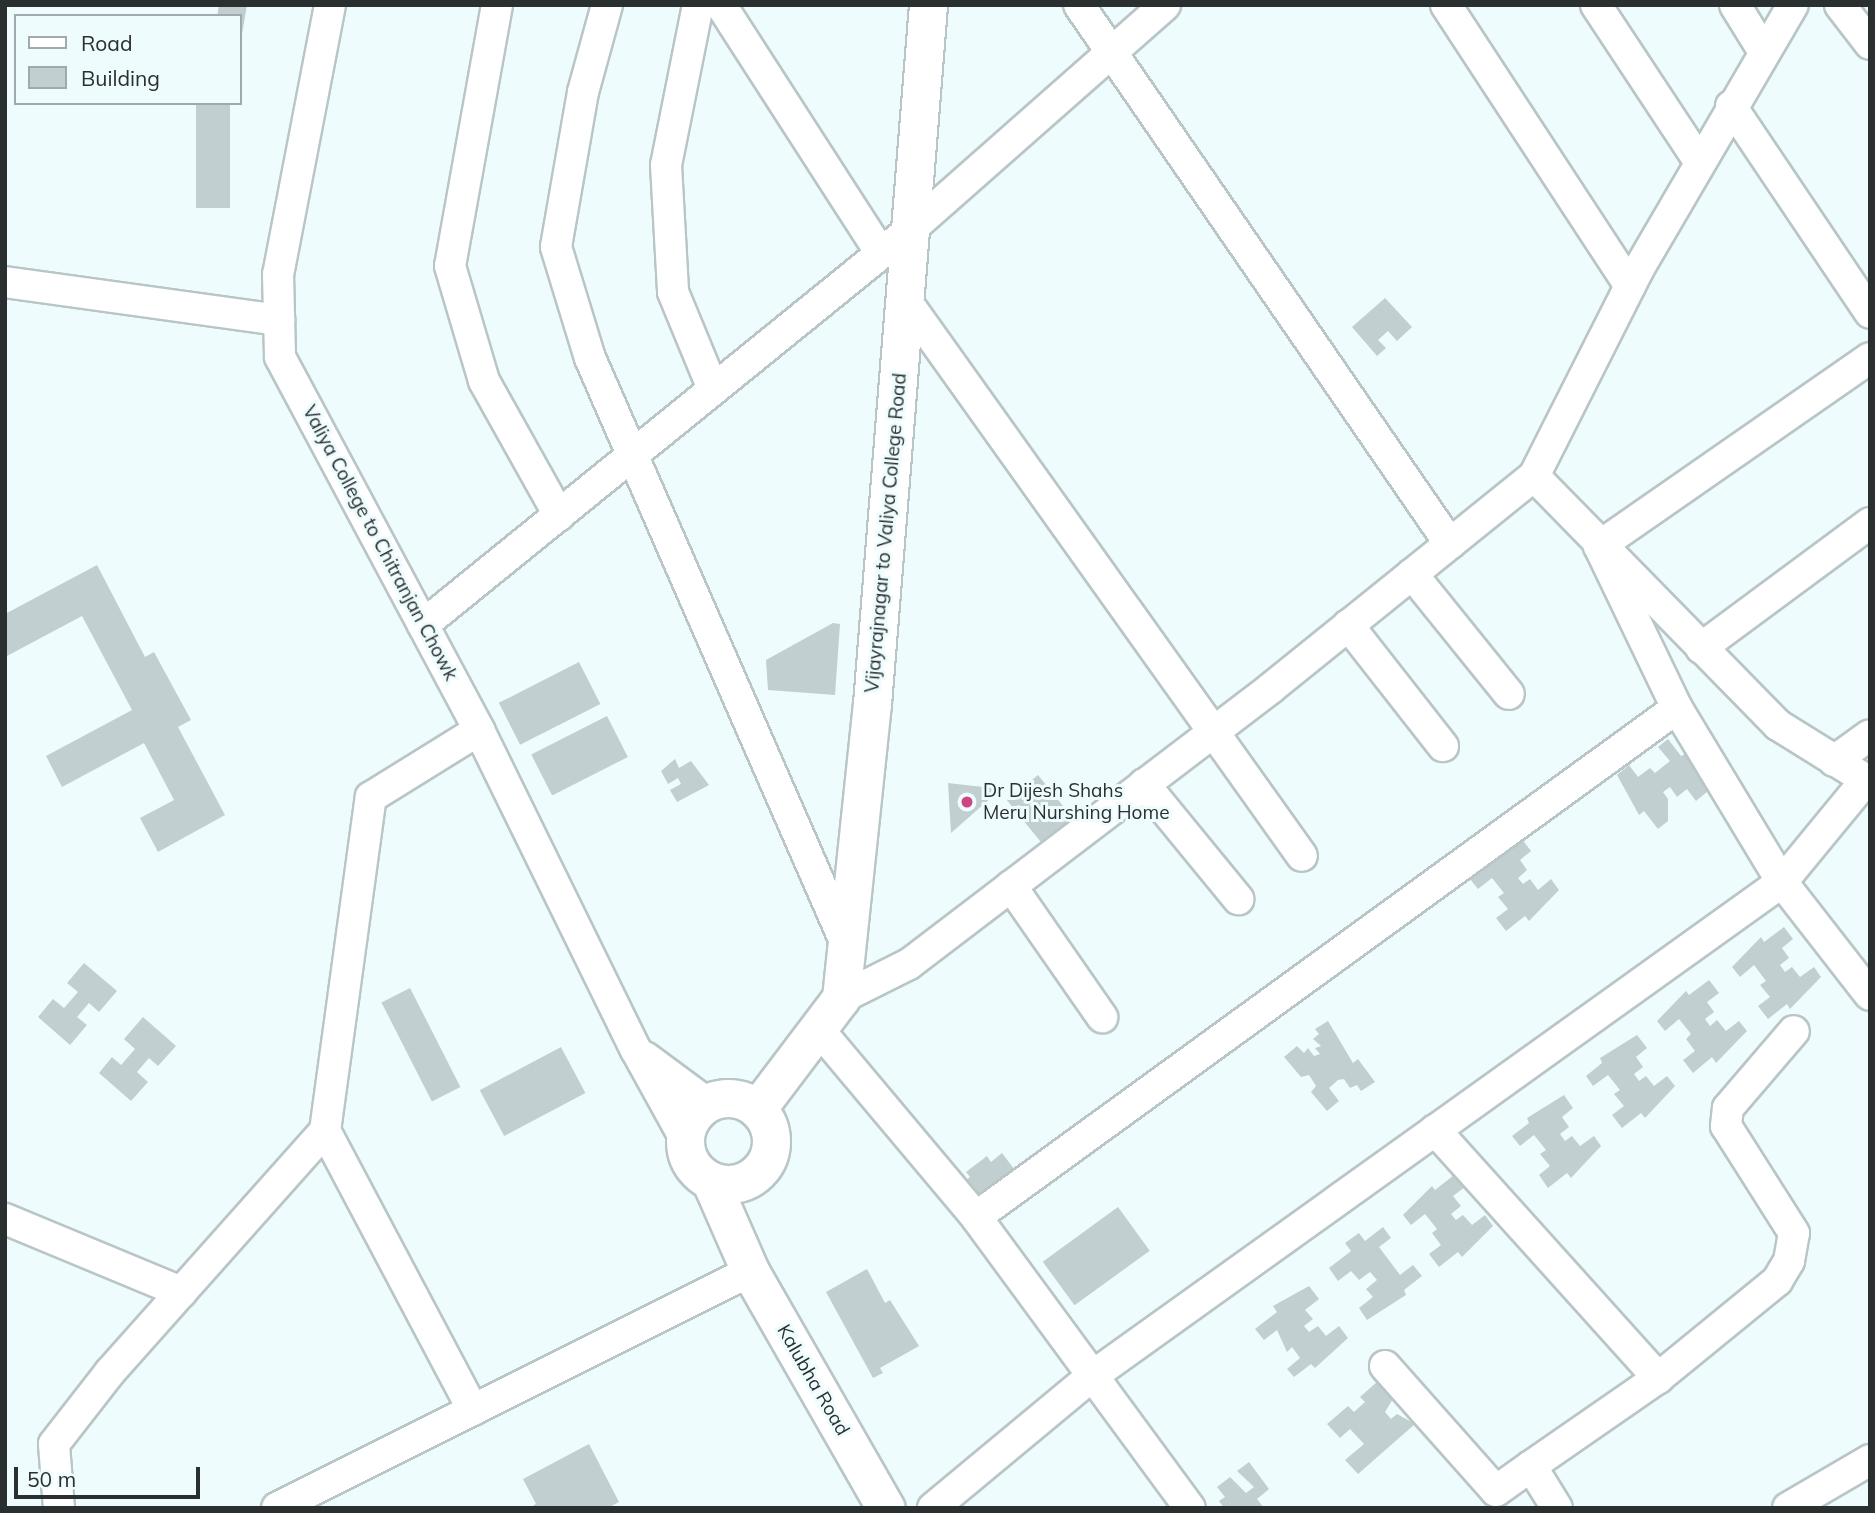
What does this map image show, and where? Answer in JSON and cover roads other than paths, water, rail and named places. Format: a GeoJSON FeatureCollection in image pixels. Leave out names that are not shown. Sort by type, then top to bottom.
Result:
{"type":"FeatureCollection","features":[{"type":"Feature","properties":{"kind":"street","name":"Valiya College to Chitranjan Chowk"},"geometry":{"type":"LineString","coordinates":[[330,5],[278,274],[280,357],[480,730],[636,1051],[684,1137]]}},
{"type":"Feature","properties":{"kind":"street"},"geometry":{"type":"LineString","coordinates":[[497,5],[450,266],[484,382],[559,515]]}},
{"type":"Feature","properties":{"kind":"street"},"geometry":{"type":"LineString","coordinates":[[607,5],[583,92],[556,247],[590,358],[847,946]]}},
{"type":"Feature","properties":{"kind":"street"},"geometry":{"type":"LineString","coordinates":[[698,5],[666,164],[673,292],[713,389]]}},
{"type":"Feature","properties":{"kind":"street"},"geometry":{"type":"LineString","coordinates":[[721,5],[881,253]]}},
{"type":"Feature","properties":{"kind":"street"},"geometry":{"type":"LineString","coordinates":[[1079,5],[1450,544]]}},
{"type":"Feature","properties":{"kind":"street"},"geometry":{"type":"LineString","coordinates":[[423,625],[910,230],[1165,5]]}},
{"type":"Feature","properties":{"kind":"street"},"geometry":{"type":"LineString","coordinates":[[1446,5],[1630,286]]}},
{"type":"Feature","properties":{"kind":"street"},"geometry":{"type":"LineString","coordinates":[[1596,5],[1699,162]]}},
{"type":"Feature","properties":{"kind":"street"},"geometry":{"type":"LineString","coordinates":[[1735,5],[1764,52]]}},
{"type":"Feature","properties":{"kind":"street"},"geometry":{"type":"LineString","coordinates":[[841,998],[909,964],[1214,731],[1534,476],[1630,286],[1731,106],[1793,5]]}},
{"type":"Feature","properties":{"kind":"street"},"geometry":{"type":"LineString","coordinates":[[1840,5],[1870,44]]}},
{"type":"Feature","properties":{"kind":"street","name":"Vijayrajnagar to Valiya College Road"},"geometry":{"type":"LineString","coordinates":[[764,1123],[812,1040],[841,998],[872,704],[925,9]]}},
{"type":"Feature","properties":{"kind":"street"},"geometry":{"type":"LineString","coordinates":[[1731,106],[1865,296]]}},
{"type":"Feature","properties":{"kind":"street"},"geometry":{"type":"LineString","coordinates":[[5,282],[279,320]]}},
{"type":"Feature","properties":{"kind":"street"},"geometry":{"type":"LineString","coordinates":[[904,298],[1302,856]]}},
{"type":"Feature","properties":{"kind":"street"},"geometry":{"type":"LineString","coordinates":[[1599,546],[1870,358]]}},
{"type":"Feature","properties":{"kind":"street"},"geometry":{"type":"LineString","coordinates":[[933,1508],[1091,1377],[1782,882],[1867,781],[1778,725],[1599,546],[1534,476]]}},
{"type":"Feature","properties":{"kind":"street"},"geometry":{"type":"LineString","coordinates":[[1701,648],[1870,523]]}},
{"type":"Feature","properties":{"kind":"street"},"geometry":{"type":"LineString","coordinates":[[1599,546],[1677,708],[1782,882],[1870,995]]}},
{"type":"Feature","properties":{"kind":"street"},"geometry":{"type":"LineString","coordinates":[[1412,574],[1509,694]]}},
{"type":"Feature","properties":{"kind":"street"},"geometry":{"type":"LineString","coordinates":[[1349,625],[1443,746]]}},
{"type":"Feature","properties":{"kind":"street"},"geometry":{"type":"LineString","coordinates":[[976,1217],[1677,708]]}},
{"type":"Feature","properties":{"kind":"street"},"geometry":{"type":"LineString","coordinates":[[59,1508],[54,1444],[181,1292],[325,1130],[371,797],[480,730]]}},
{"type":"Feature","properties":{"kind":"street"},"geometry":{"type":"LineString","coordinates":[[1834,761],[1870,736]]}},
{"type":"Feature","properties":{"kind":"street"},"geometry":{"type":"LineString","coordinates":[[1144,784],[1238,899]]}},
{"type":"Feature","properties":{"kind":"street"},"geometry":{"type":"LineString","coordinates":[[1011,886],[1102,1017]]}},
{"type":"Feature","properties":{"kind":"street"},"geometry":{"type":"LineString","coordinates":[[1385,1366],[1496,1491],[1658,1378],[1777,1281],[1789,1261],[1794,1233],[1726,1126],[1728,1108],[1794,1031]]}},
{"type":"Feature","properties":{"kind":"street"},"geometry":{"type":"LineString","coordinates":[[812,1040],[976,1217],[1091,1377],[1190,1508]]}},
{"type":"Feature","properties":{"kind":"street","name":"Valiya College to Chitranjan Chowk"},"geometry":{"type":"LineString","coordinates":[[636,1051],[707,1103]]}},
{"type":"Feature","properties":{"kind":"street"},"geometry":{"type":"LineString","coordinates":[[733,1098],[764,1123],[765,1163],[728,1181],[691,1164],[684,1137],[696,1112],[707,1103],[733,1098]]}},
{"type":"Feature","properties":{"kind":"street"},"geometry":{"type":"LineString","coordinates":[[325,1130],[473,1410]]}},
{"type":"Feature","properties":{"kind":"street"},"geometry":{"type":"LineString","coordinates":[[1435,1130],[1658,1378]]}},
{"type":"Feature","properties":{"kind":"street"},"geometry":{"type":"LineString","coordinates":[[277,1508],[473,1410],[746,1261],[728,1181]]}},
{"type":"Feature","properties":{"kind":"street"},"geometry":{"type":"LineString","coordinates":[[5,1219],[181,1292]]}},
{"type":"Feature","properties":{"kind":"street","name":"Kalubha Road"},"geometry":{"type":"LineString","coordinates":[[746,1261],[886,1508]]}},
{"type":"Feature","properties":{"kind":"street"},"geometry":{"type":"LineString","coordinates":[[1788,1508],[1870,1460]]}},
{"type":"Feature","properties":{"kind":"street"},"geometry":{"type":"LineString","coordinates":[[1531,1466],[1557,1508]]}},
{"type":"Feature","properties":{"kind":"place","name":"Dr Dijesh Shahs Meru Nurshing Home"},"geometry":{"type":"Point","coordinates":[967,802]}}]}
